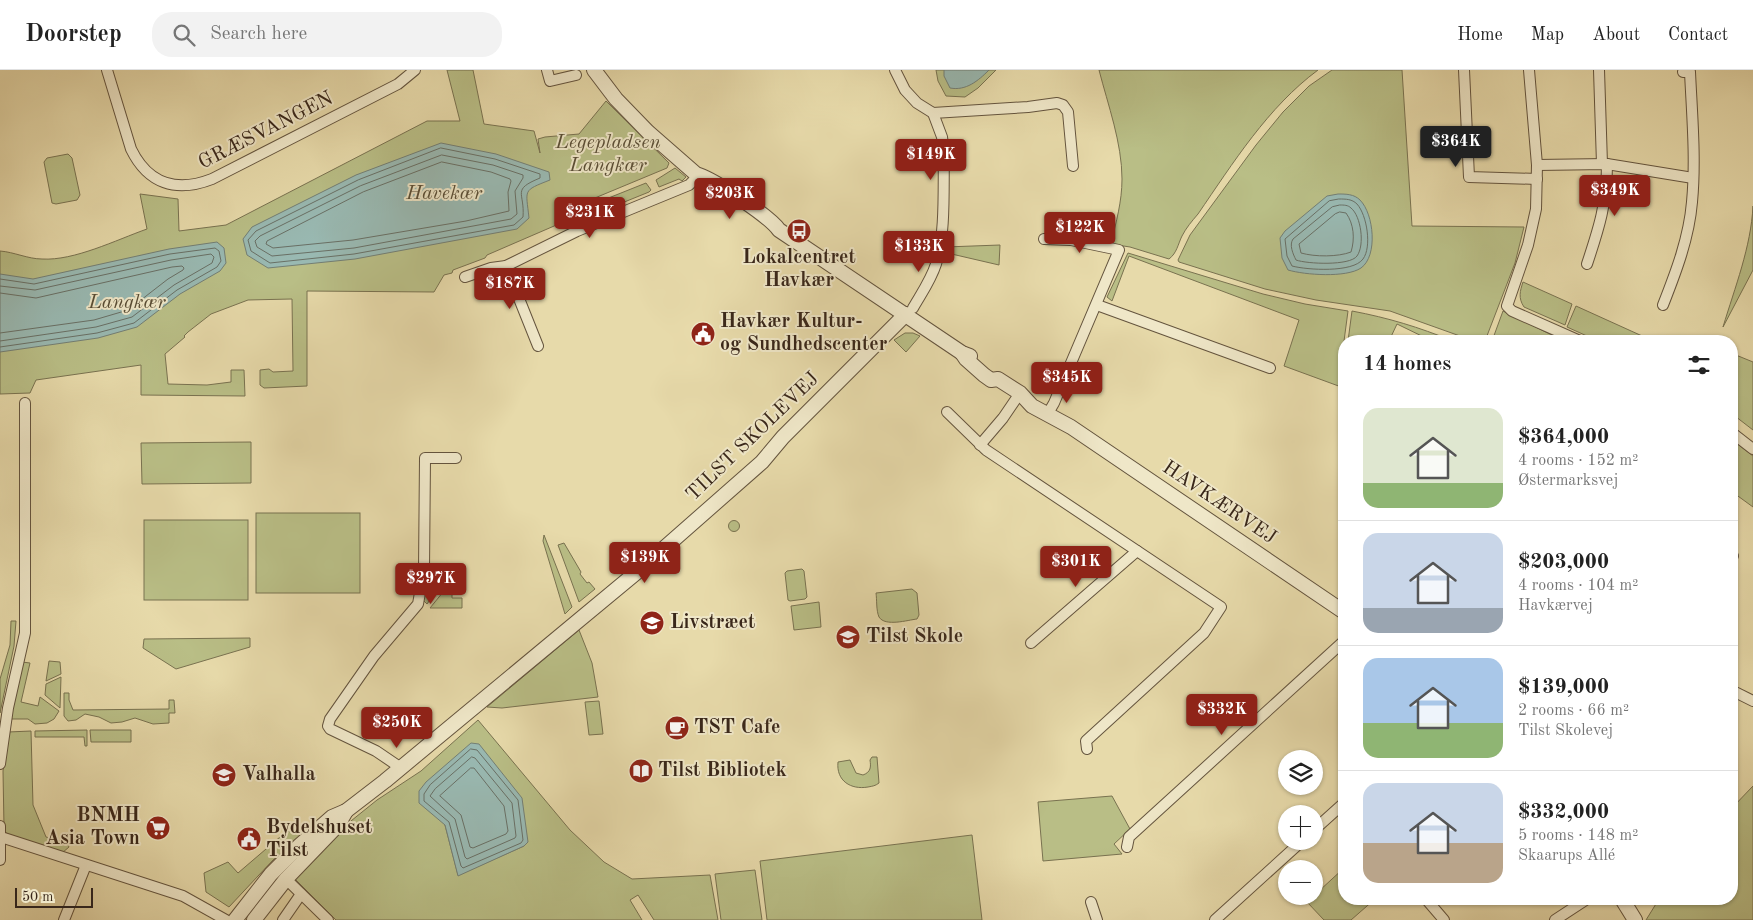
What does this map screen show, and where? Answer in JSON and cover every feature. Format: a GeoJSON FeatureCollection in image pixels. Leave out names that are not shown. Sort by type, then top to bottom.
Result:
{"type":"FeatureCollection","features":[{"type":"Feature","properties":{"kind":"street","name":"GRÆSVANGEN"},"geometry":{"type":"LineString","coordinates":[[107,70],[136,160],[154,178],[168,184],[183,186],[198,184],[220,175],[398,84],[415,70]]}},
{"type":"Feature","properties":{"kind":"street"},"geometry":{"type":"LineString","coordinates":[[547,70],[550,81],[576,75]]}},
{"type":"Feature","properties":{"kind":"street","name":"HAVKÆRVEJ"},"geometry":{"type":"LineString","coordinates":[[594,70],[616,99],[648,132],[700,175],[708,178],[775,224],[779,230],[910,311],[962,353],[969,355],[995,372],[998,379],[1020,393],[1037,399],[1049,412],[1338,608]]}},
{"type":"Feature","properties":{"kind":"street"},"geometry":{"type":"LineString","coordinates":[[895,70],[905,90],[917,103],[933,113],[1028,107],[1057,103],[1063,105],[1068,112],[1073,166]]}},
{"type":"Feature","properties":{"kind":"street"},"geometry":{"type":"LineString","coordinates":[[1464,70],[1469,177],[1537,179]]}},
{"type":"Feature","properties":{"kind":"street"},"geometry":{"type":"LineString","coordinates":[[1528,70],[1537,165],[1536,209],[1528,245],[1507,306],[1512,311],[1566,335]]}},
{"type":"Feature","properties":{"kind":"street"},"geometry":{"type":"LineString","coordinates":[[1587,264],[1606,201],[1599,70]]}},
{"type":"Feature","properties":{"kind":"street"},"geometry":{"type":"LineString","coordinates":[[1663,305],[1681,256],[1692,203],[1690,72],[1682,72]]}},
{"type":"Feature","properties":{"kind":"street"},"geometry":{"type":"LineString","coordinates":[[910,311],[928,282],[936,265],[941,246],[944,152],[942,137],[933,113]]}},
{"type":"Feature","properties":{"kind":"street"},"geometry":{"type":"LineString","coordinates":[[1537,165],[1604,164],[1693,178]]}},
{"type":"Feature","properties":{"kind":"street"},"geometry":{"type":"LineString","coordinates":[[465,277],[491,268],[506,266],[577,231],[689,185],[700,175]]}},
{"type":"Feature","properties":{"kind":"street"},"geometry":{"type":"LineString","coordinates":[[1049,412],[1119,250],[1071,240],[1048,239],[1052,228]]}},
{"type":"Feature","properties":{"kind":"street"},"geometry":{"type":"LineString","coordinates":[[506,266],[538,346]]}},
{"type":"Feature","properties":{"kind":"street"},"geometry":{"type":"LineString","coordinates":[[1097,304],[1270,368]]}},
{"type":"Feature","properties":{"kind":"street","name":"TILST SKOLEVEJ"},"geometry":{"type":"LineString","coordinates":[[235,920],[271,874],[332,817],[346,812],[401,768],[637,572],[762,462],[783,438],[910,311]]}},
{"type":"Feature","properties":{"kind":"street"},"geometry":{"type":"LineString","coordinates":[[980,445],[1003,418],[1020,393]]}},
{"type":"Feature","properties":{"kind":"street"},"geometry":{"type":"LineString","coordinates":[[0,764],[8,708],[25,633],[25,403]]}},
{"type":"Feature","properties":{"kind":"street"},"geometry":{"type":"LineString","coordinates":[[947,412],[980,445],[1221,608],[1204,633],[1086,741],[1087,749]]}},
{"type":"Feature","properties":{"kind":"street"},"geometry":{"type":"LineString","coordinates":[[1738,437],[1753,449]]}},
{"type":"Feature","properties":{"kind":"street"},"geometry":{"type":"LineString","coordinates":[[401,768],[376,751],[330,729],[328,726],[330,718],[371,660],[418,604],[424,570],[425,458],[456,458]]}},
{"type":"Feature","properties":{"kind":"street"},"geometry":{"type":"LineString","coordinates":[[1031,643],[1137,551]]}},
{"type":"Feature","properties":{"kind":"street"},"geometry":{"type":"LineString","coordinates":[[1127,847],[1130,837],[1338,646]]}},
{"type":"Feature","properties":{"kind":"street"},"geometry":{"type":"LineString","coordinates":[[1738,694],[1753,701]]}},
{"type":"Feature","properties":{"kind":"street"},"geometry":{"type":"LineString","coordinates":[[1323,822],[1338,808]]}},
{"type":"Feature","properties":{"kind":"street","name":"TILST SKOLEVEJ"},"geometry":{"type":"LineString","coordinates":[[254,920],[286,879],[338,825],[346,812]]}},
{"type":"Feature","properties":{"kind":"street"},"geometry":{"type":"LineString","coordinates":[[0,826],[0,860]]}},
{"type":"Feature","properties":{"kind":"street"},"geometry":{"type":"LineString","coordinates":[[1,837],[182,896],[226,920]]}},
{"type":"Feature","properties":{"kind":"street"},"geometry":{"type":"LineString","coordinates":[[1215,920],[1292,850]]}},
{"type":"Feature","properties":{"kind":"street"},"geometry":{"type":"LineString","coordinates":[[64,920],[86,864]]}},
{"type":"Feature","properties":{"kind":"street"},"geometry":{"type":"LineString","coordinates":[[286,879],[328,920]]}},
{"type":"Feature","properties":{"kind":"street"},"geometry":{"type":"LineString","coordinates":[[284,920],[301,894]]}},
{"type":"Feature","properties":{"kind":"street"},"geometry":{"type":"LineString","coordinates":[[1091,902],[1097,920]]}},
{"type":"Feature","properties":{"kind":"street"},"geometry":{"type":"LineString","coordinates":[[1432,905],[1444,920]]}},
{"type":"Feature","properties":{"kind":"street"},"geometry":{"type":"LineString","coordinates":[[1555,920],[1578,905]]}},
{"type":"Feature","properties":{"kind":"street"},"geometry":{"type":"LineString","coordinates":[[1626,905],[1635,920]]}},
{"type":"Feature","properties":{"kind":"green space"},"geometry":{"type":"Polygon","coordinates":[[[447,70],[473,70],[484,124],[534,131],[540,153],[538,139],[579,134],[606,101],[669,163],[667,168],[566,210],[568,220],[487,255],[485,258],[453,270],[452,273],[444,275],[434,292],[307,291],[307,386],[264,388],[260,385],[260,370],[269,369],[273,372],[293,371],[292,299],[248,300],[211,314],[188,332],[185,337],[165,354],[168,384],[207,385],[231,382],[231,370],[244,370],[245,396],[141,395],[141,365],[36,380],[30,393],[0,394],[0,251],[37,259],[68,257],[147,229],[140,194],[178,199],[179,231],[226,225],[427,121],[460,121],[447,70]]]}},
{"type":"Feature","properties":{"kind":"green space"},"geometry":{"type":"Polygon","coordinates":[[[936,70],[996,70],[978,88],[965,97],[946,96],[938,81],[936,70]]]}},
{"type":"Feature","properties":{"kind":"green space"},"geometry":{"type":"Polygon","coordinates":[[[1099,70],[1318,70],[1283,101],[1252,137],[1187,227],[1176,251],[1169,259],[1130,247],[1111,244],[1121,196],[1122,179],[1120,152],[1099,70]]]}},
{"type":"Feature","properties":{"kind":"green space"},"geometry":{"type":"Polygon","coordinates":[[[1332,70],[1402,70],[1412,226],[1524,227],[1515,263],[1487,335],[1457,335],[1390,311],[1316,300],[1265,289],[1179,262],[1178,260],[1190,235],[1256,145],[1283,112],[1309,86],[1332,70]]]}},
{"type":"Feature","properties":{"kind":"green space"},"geometry":{"type":"Polygon","coordinates":[[[68,154],[72,158],[80,195],[77,200],[52,203],[44,162],[47,158],[68,154]]]}},
{"type":"Feature","properties":{"kind":"green space"},"geometry":{"type":"Polygon","coordinates":[[[675,168],[686,177],[682,181],[679,179],[659,187],[656,180],[675,168]]]}},
{"type":"Feature","properties":{"kind":"green space"},"geometry":{"type":"Polygon","coordinates":[[[646,183],[651,190],[649,192],[575,222],[571,213],[646,183]]]}},
{"type":"Feature","properties":{"kind":"green space"},"geometry":{"type":"Polygon","coordinates":[[[1753,206],[1753,270],[1723,327],[1746,252],[1753,206]]]}},
{"type":"Feature","properties":{"kind":"green space"},"geometry":{"type":"Polygon","coordinates":[[[1000,245],[999,265],[943,252],[945,247],[1000,245]]]}},
{"type":"Feature","properties":{"kind":"green space"},"geometry":{"type":"Polygon","coordinates":[[[1128,253],[1263,294],[1305,304],[1348,311],[1345,335],[1338,335],[1338,386],[1284,366],[1299,320],[1129,256],[1112,301],[1107,297],[1128,253]]]}},
{"type":"Feature","properties":{"kind":"green space"},"geometry":{"type":"Polygon","coordinates":[[[1523,282],[1572,304],[1565,325],[1524,307],[1520,295],[1523,282]]]}},
{"type":"Feature","properties":{"kind":"green space"},"geometry":{"type":"Polygon","coordinates":[[[1576,306],[1640,335],[1585,335],[1567,327],[1576,306]]]}},
{"type":"Feature","properties":{"kind":"green space"},"geometry":{"type":"Polygon","coordinates":[[[1352,311],[1403,323],[1438,335],[1420,335],[1397,324],[1392,335],[1349,335],[1352,311]]]}},
{"type":"Feature","properties":{"kind":"green space"},"geometry":{"type":"Polygon","coordinates":[[[1503,311],[1552,335],[1494,335],[1503,311]]]}},
{"type":"Feature","properties":{"kind":"green space"},"geometry":{"type":"Polygon","coordinates":[[[905,333],[913,333],[920,336],[906,352],[894,340],[905,333]]]}},
{"type":"Feature","properties":{"kind":"green space"},"geometry":{"type":"Polygon","coordinates":[[[1738,356],[1753,362],[1753,430],[1738,418],[1738,356]]]}},
{"type":"Feature","properties":{"kind":"green space"},"geometry":{"type":"Polygon","coordinates":[[[251,442],[251,483],[142,484],[141,443],[251,442]]]}},
{"type":"Feature","properties":{"kind":"green space"},"geometry":{"type":"Polygon","coordinates":[[[1738,444],[1753,456],[1753,507],[1738,496],[1738,444]]]}},
{"type":"Feature","properties":{"kind":"green space"},"geometry":{"type":"Polygon","coordinates":[[[256,513],[360,513],[360,593],[256,593],[256,513]]]}},
{"type":"Feature","properties":{"kind":"green space"},"geometry":{"type":"Polygon","coordinates":[[[144,520],[248,520],[248,600],[144,600],[144,520]]]}},
{"type":"Feature","properties":{"kind":"green space"},"geometry":{"type":"Polygon","coordinates":[[[734,520],[740,526],[734,532],[728,526],[734,520]]]}},
{"type":"Feature","properties":{"kind":"green space"},"geometry":{"type":"Polygon","coordinates":[[[544,535],[572,607],[565,614],[543,541],[544,535]]]}},
{"type":"Feature","properties":{"kind":"green space"},"geometry":{"type":"Polygon","coordinates":[[[564,543],[581,572],[580,574],[595,589],[579,602],[558,545],[564,543]]]}},
{"type":"Feature","properties":{"kind":"green space"},"geometry":{"type":"Polygon","coordinates":[[[802,569],[804,571],[807,597],[790,601],[788,600],[785,573],[802,569]]]}},
{"type":"Feature","properties":{"kind":"green space"},"geometry":{"type":"Polygon","coordinates":[[[429,571],[450,572],[427,604],[423,600],[429,583],[429,571]]]}},
{"type":"Feature","properties":{"kind":"green space"},"geometry":{"type":"Polygon","coordinates":[[[452,581],[452,598],[462,598],[462,608],[430,608],[452,581]]]}},
{"type":"Feature","properties":{"kind":"green space"},"geometry":{"type":"Polygon","coordinates":[[[912,589],[917,593],[919,615],[917,619],[886,622],[879,617],[876,593],[912,589]]]}},
{"type":"Feature","properties":{"kind":"green space"},"geometry":{"type":"Polygon","coordinates":[[[819,602],[821,627],[794,630],[791,606],[819,602]]]}},
{"type":"Feature","properties":{"kind":"green space"},"geometry":{"type":"Polygon","coordinates":[[[11,621],[16,621],[14,646],[0,713],[0,679],[10,645],[11,621]]]}},
{"type":"Feature","properties":{"kind":"green space"},"geometry":{"type":"Polygon","coordinates":[[[579,630],[592,663],[598,697],[502,708],[487,707],[579,630]]]}},
{"type":"Feature","properties":{"kind":"green space"},"geometry":{"type":"Polygon","coordinates":[[[250,638],[250,647],[176,669],[143,648],[144,639],[250,638]]]}},
{"type":"Feature","properties":{"kind":"green space"},"geometry":{"type":"Polygon","coordinates":[[[49,661],[60,662],[61,674],[46,681],[49,661]]]}},
{"type":"Feature","properties":{"kind":"green space"},"geometry":{"type":"Polygon","coordinates":[[[22,662],[30,663],[21,702],[38,706],[40,697],[59,711],[54,719],[47,723],[35,724],[28,719],[9,719],[22,662]]]}},
{"type":"Feature","properties":{"kind":"green space"},"geometry":{"type":"Polygon","coordinates":[[[61,677],[60,708],[45,695],[46,684],[61,677]]]}},
{"type":"Feature","properties":{"kind":"green space"},"geometry":{"type":"Polygon","coordinates":[[[64,693],[69,693],[69,700],[73,710],[169,709],[169,700],[174,700],[175,713],[169,713],[169,723],[153,724],[135,718],[111,723],[99,717],[85,714],[76,720],[68,721],[64,716],[64,693]]]}},
{"type":"Feature","properties":{"kind":"green space"},"geometry":{"type":"Polygon","coordinates":[[[599,701],[603,734],[589,735],[585,702],[599,701]]]}},
{"type":"Feature","properties":{"kind":"green space"},"geometry":{"type":"Polygon","coordinates":[[[478,720],[570,830],[604,862],[632,879],[710,875],[718,920],[654,920],[638,895],[630,900],[642,920],[336,920],[295,879],[341,829],[377,800],[421,771],[478,720]],[[445,825],[458,875],[524,846],[528,842],[445,825]]]}},
{"type":"Feature","properties":{"kind":"green space"},"geometry":{"type":"Polygon","coordinates":[[[87,730],[87,746],[85,746],[84,737],[35,737],[35,731],[87,730]]]}},
{"type":"Feature","properties":{"kind":"green space"},"geometry":{"type":"Polygon","coordinates":[[[90,730],[131,730],[131,742],[91,742],[90,730]]]}},
{"type":"Feature","properties":{"kind":"green space"},"geometry":{"type":"Polygon","coordinates":[[[31,731],[33,805],[46,837],[67,843],[69,847],[62,853],[10,836],[6,833],[4,827],[3,771],[8,732],[31,731]]]}},
{"type":"Feature","properties":{"kind":"green space"},"geometry":{"type":"Polygon","coordinates":[[[872,757],[877,757],[879,783],[862,788],[846,783],[842,779],[839,774],[838,762],[850,760],[856,773],[863,775],[869,771],[872,757]]]}},
{"type":"Feature","properties":{"kind":"green space"},"geometry":{"type":"Polygon","coordinates":[[[1753,786],[1753,920],[1646,920],[1655,905],[1738,905],[1738,802],[1753,786]]]}},
{"type":"Feature","properties":{"kind":"green space"},"geometry":{"type":"Polygon","coordinates":[[[1112,796],[1130,829],[1114,844],[1122,854],[1043,861],[1038,802],[1112,796]]]}},
{"type":"Feature","properties":{"kind":"green space"},"geometry":{"type":"Polygon","coordinates":[[[287,831],[303,836],[273,860],[229,907],[206,892],[204,873],[228,862],[238,873],[287,831]]]}},
{"type":"Feature","properties":{"kind":"green space"},"geometry":{"type":"Polygon","coordinates":[[[972,835],[982,920],[767,920],[760,861],[972,835]]]}},
{"type":"Feature","properties":{"kind":"green space"},"geometry":{"type":"Polygon","coordinates":[[[755,870],[762,920],[721,920],[715,874],[755,870]]]}},
{"type":"Feature","properties":{"kind":"green space"},"geometry":{"type":"Polygon","coordinates":[[[1338,874],[1338,905],[1368,905],[1351,920],[1324,920],[1310,905],[1323,905],[1323,887],[1338,874]]]}},
{"type":"Feature","properties":{"kind":"water"},"geometry":{"type":"Polygon","coordinates":[[[944,70],[989,70],[981,78],[966,87],[956,89],[950,88],[944,76],[944,70]]]}},
{"type":"Feature","properties":{"kind":"water"},"geometry":{"type":"Polygon","coordinates":[[[441,143],[496,154],[549,172],[550,180],[534,186],[528,192],[529,218],[517,229],[355,259],[268,268],[247,255],[243,239],[252,227],[356,175],[441,143]]]}},
{"type":"Feature","properties":{"kind":"water"},"geometry":{"type":"Polygon","coordinates":[[[1338,194],[1358,198],[1365,206],[1372,235],[1370,254],[1366,262],[1361,268],[1346,273],[1315,274],[1288,270],[1282,258],[1280,238],[1285,231],[1327,196],[1338,194]]]}},
{"type":"Feature","properties":{"kind":"water"},"geometry":{"type":"Polygon","coordinates":[[[217,242],[224,248],[226,263],[220,271],[180,294],[137,327],[98,338],[0,352],[0,274],[33,279],[169,249],[217,242]]]}},
{"type":"Feature","properties":{"kind":"water"},"geometry":{"type":"Polygon","coordinates":[[[471,743],[479,744],[522,798],[528,842],[524,846],[458,876],[445,825],[419,803],[419,791],[426,782],[471,743]]]}},
{"type":"Feature","properties":{"kind":"place","name":"Lokalcentret Havkær"},"geometry":{"type":"Point","coordinates":[799,231]}},
{"type":"Feature","properties":{"kind":"place","name":"Havkær Kultur- og Sundhedscenter"},"geometry":{"type":"Point","coordinates":[703,334]}},
{"type":"Feature","properties":{"kind":"place","name":"Livstræet"},"geometry":{"type":"Point","coordinates":[652,623]}},
{"type":"Feature","properties":{"kind":"place","name":"Tilst Skole"},"geometry":{"type":"Point","coordinates":[848,637]}},
{"type":"Feature","properties":{"kind":"place","name":"TST Cafe"},"geometry":{"type":"Point","coordinates":[677,728]}},
{"type":"Feature","properties":{"kind":"place","name":"Tilst Bibliotek"},"geometry":{"type":"Point","coordinates":[641,771]}},
{"type":"Feature","properties":{"kind":"place","name":"Valhalla"},"geometry":{"type":"Point","coordinates":[224,775]}},
{"type":"Feature","properties":{"kind":"place","name":"BNMH Asia Town"},"geometry":{"type":"Point","coordinates":[158,828]}},
{"type":"Feature","properties":{"kind":"place","name":"Bydelshuset Tilst"},"geometry":{"type":"Point","coordinates":[249,839]}},
{"type":"Feature","properties":{"kind":"park label","name":"Legepladsen Langkær"},"geometry":{"type":"Point","coordinates":[608,154]}},
{"type":"Feature","properties":{"kind":"park label","name":"Havekær"},"geometry":{"type":"Point","coordinates":[444,194]}},
{"type":"Feature","properties":{"kind":"park label","name":"Langkær"},"geometry":{"type":"Point","coordinates":[127,303]}}]}
